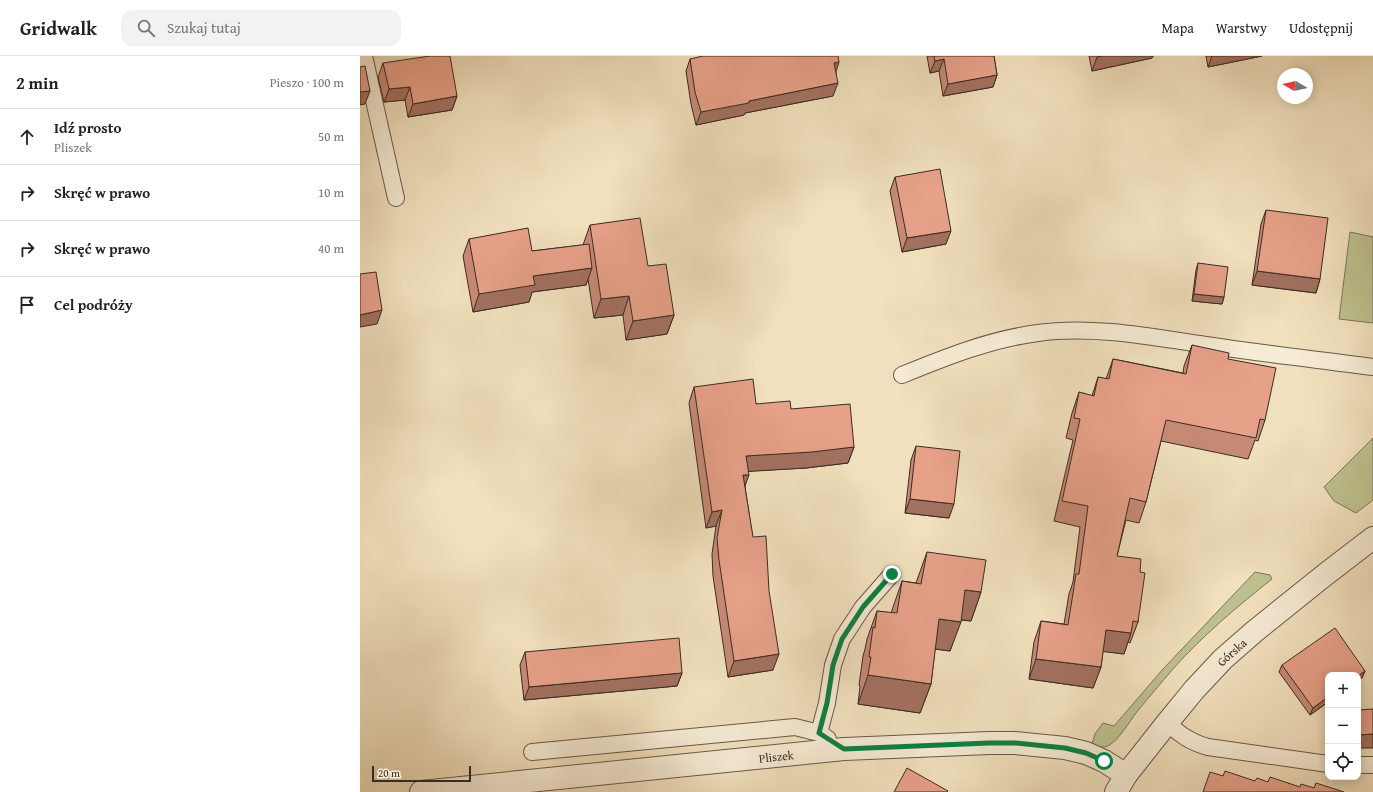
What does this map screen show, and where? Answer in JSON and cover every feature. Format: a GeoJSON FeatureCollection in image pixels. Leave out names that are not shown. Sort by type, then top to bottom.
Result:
{"type":"FeatureCollection","features":[{"type":"Feature","properties":{"kind":"street","name":"Górska"},"geometry":{"type":"LineString","coordinates":[[1121,783],[1194,690],[1223,660],[1255,631],[1373,538]]}},
{"type":"Feature","properties":{"kind":"street","name":"Pliszek"},"geometry":{"type":"LineString","coordinates":[[422,792],[844,749],[989,743],[1035,744],[1065,748],[1086,753],[1104,761],[1121,783]]}},
{"type":"Feature","properties":{"kind":"lane"},"geometry":{"type":"LineString","coordinates":[[364,56],[396,198]]}},
{"type":"Feature","properties":{"kind":"lane"},"geometry":{"type":"LineString","coordinates":[[902,375],[948,357],[998,341],[1039,333],[1084,331],[1140,336],[1373,367]]}},
{"type":"Feature","properties":{"kind":"lane"},"geometry":{"type":"LineString","coordinates":[[819,733],[827,703],[833,665],[842,639],[863,607],[892,574]]}},
{"type":"Feature","properties":{"kind":"lane"},"geometry":{"type":"LineString","coordinates":[[1167,723],[1184,737],[1196,744],[1325,764]]}},
{"type":"Feature","properties":{"kind":"lane"},"geometry":{"type":"LineString","coordinates":[[532,752],[795,727],[819,733],[844,749]]}},
{"type":"Feature","properties":{"kind":"lane"},"geometry":{"type":"LineString","coordinates":[[1361,764],[1373,765]]}},
{"type":"Feature","properties":{"kind":"green space"},"geometry":{"type":"Polygon","coordinates":[[[1350,232],[1373,237],[1373,323],[1339,319],[1350,232]]]}},
{"type":"Feature","properties":{"kind":"green space"},"geometry":{"type":"Polygon","coordinates":[[[1373,438],[1373,500],[1356,513],[1334,501],[1324,487],[1373,438]]]}},
{"type":"Feature","properties":{"kind":"green space"},"geometry":{"type":"Polygon","coordinates":[[[1255,572],[1270,575],[1272,579],[1221,622],[1184,657],[1145,702],[1114,742],[1109,746],[1104,747],[1099,747],[1092,744],[1095,734],[1103,723],[1114,726],[1164,668],[1255,572]]]}},
{"type":"Feature","properties":{"kind":"building"},"geometry":{"type":"Polygon","coordinates":[[[430,56],[450,56],[457,96],[413,104],[410,87],[389,89],[383,63],[430,56]]]}},
{"type":"Feature","properties":{"kind":"building"},"geometry":{"type":"Polygon","coordinates":[[[703,56],[838,56],[839,62],[834,63],[838,83],[701,112],[695,92],[690,59],[703,56]]]}},
{"type":"Feature","properties":{"kind":"building"},"geometry":{"type":"Polygon","coordinates":[[[934,56],[994,56],[997,75],[948,84],[944,59],[935,61],[934,56]]]}},
{"type":"Feature","properties":{"kind":"building"},"geometry":{"type":"Polygon","coordinates":[[[365,66],[370,91],[360,92],[360,67],[365,66]]]}},
{"type":"Feature","properties":{"kind":"building"},"geometry":{"type":"Polygon","coordinates":[[[940,169],[951,231],[907,238],[895,177],[940,169]]]}},
{"type":"Feature","properties":{"kind":"building"},"geometry":{"type":"Polygon","coordinates":[[[1266,210],[1328,218],[1320,279],[1257,271],[1266,210]]]}},
{"type":"Feature","properties":{"kind":"building"},"geometry":{"type":"Polygon","coordinates":[[[640,218],[648,266],[666,264],[674,315],[633,321],[629,296],[601,299],[590,225],[640,218]]]}},
{"type":"Feature","properties":{"kind":"building"},"geometry":{"type":"Polygon","coordinates":[[[528,228],[532,251],[589,244],[592,268],[533,276],[535,285],[479,294],[469,239],[528,228]]]}},
{"type":"Feature","properties":{"kind":"building"},"geometry":{"type":"Polygon","coordinates":[[[1198,263],[1228,267],[1224,297],[1194,294],[1198,263]]]}},
{"type":"Feature","properties":{"kind":"building"},"geometry":{"type":"Polygon","coordinates":[[[376,272],[382,310],[360,315],[360,274],[376,272]]]}},
{"type":"Feature","properties":{"kind":"building"},"geometry":{"type":"Polygon","coordinates":[[[1192,345],[1229,353],[1228,359],[1276,368],[1265,420],[1260,419],[1256,438],[1166,420],[1146,502],[1130,498],[1117,556],[1141,559],[1140,572],[1145,573],[1138,622],[1133,621],[1131,633],[1106,630],[1101,667],[1036,659],[1041,621],[1068,625],[1076,574],[1079,574],[1088,506],[1062,501],[1080,419],[1074,418],[1079,392],[1094,396],[1098,377],[1109,379],[1113,359],[1186,374],[1192,345]]]}},
{"type":"Feature","properties":{"kind":"building"},"geometry":{"type":"Polygon","coordinates":[[[753,379],[756,404],[790,401],[791,409],[850,404],[854,447],[812,452],[746,456],[749,475],[743,475],[753,537],[766,536],[769,591],[779,654],[734,661],[717,538],[722,510],[712,512],[694,387],[753,379]]]}},
{"type":"Feature","properties":{"kind":"building"},"geometry":{"type":"Polygon","coordinates":[[[916,446],[960,451],[954,504],[910,499],[916,446]]]}},
{"type":"Feature","properties":{"kind":"building"},"geometry":{"type":"Polygon","coordinates":[[[927,552],[986,560],[981,592],[965,590],[961,622],[939,619],[931,684],[868,675],[873,627],[875,628],[877,611],[897,613],[902,581],[921,584],[927,552]]]}},
{"type":"Feature","properties":{"kind":"building"},"geometry":{"type":"Polygon","coordinates":[[[1335,628],[1365,671],[1361,674],[1361,672],[1325,672],[1325,699],[1313,708],[1282,665],[1335,628]]]}},
{"type":"Feature","properties":{"kind":"building"},"geometry":{"type":"Polygon","coordinates":[[[679,638],[682,673],[529,687],[525,652],[679,638]]]}},
{"type":"Feature","properties":{"kind":"building"},"geometry":{"type":"Polygon","coordinates":[[[1373,709],[1373,734],[1361,735],[1361,710],[1373,709]]]}},
{"type":"Feature","properties":{"kind":"building"},"geometry":{"type":"Polygon","coordinates":[[[907,768],[948,791],[894,792],[907,768]]]}},
{"type":"Feature","properties":{"kind":"building"},"geometry":{"type":"Polygon","coordinates":[[[1225,771],[1255,781],[1257,778],[1268,782],[1270,777],[1300,787],[1301,784],[1314,788],[1316,783],[1344,792],[1203,792],[1210,772],[1223,776],[1225,771]]]}},
{"type":"Feature","properties":{"kind":"route"},"geometry":{"type":"LineString","coordinates":[[892,574],[863,607],[842,639],[833,665],[827,703],[819,733],[844,749],[1015,743],[1065,748],[1086,753],[1104,761]]}}]}
